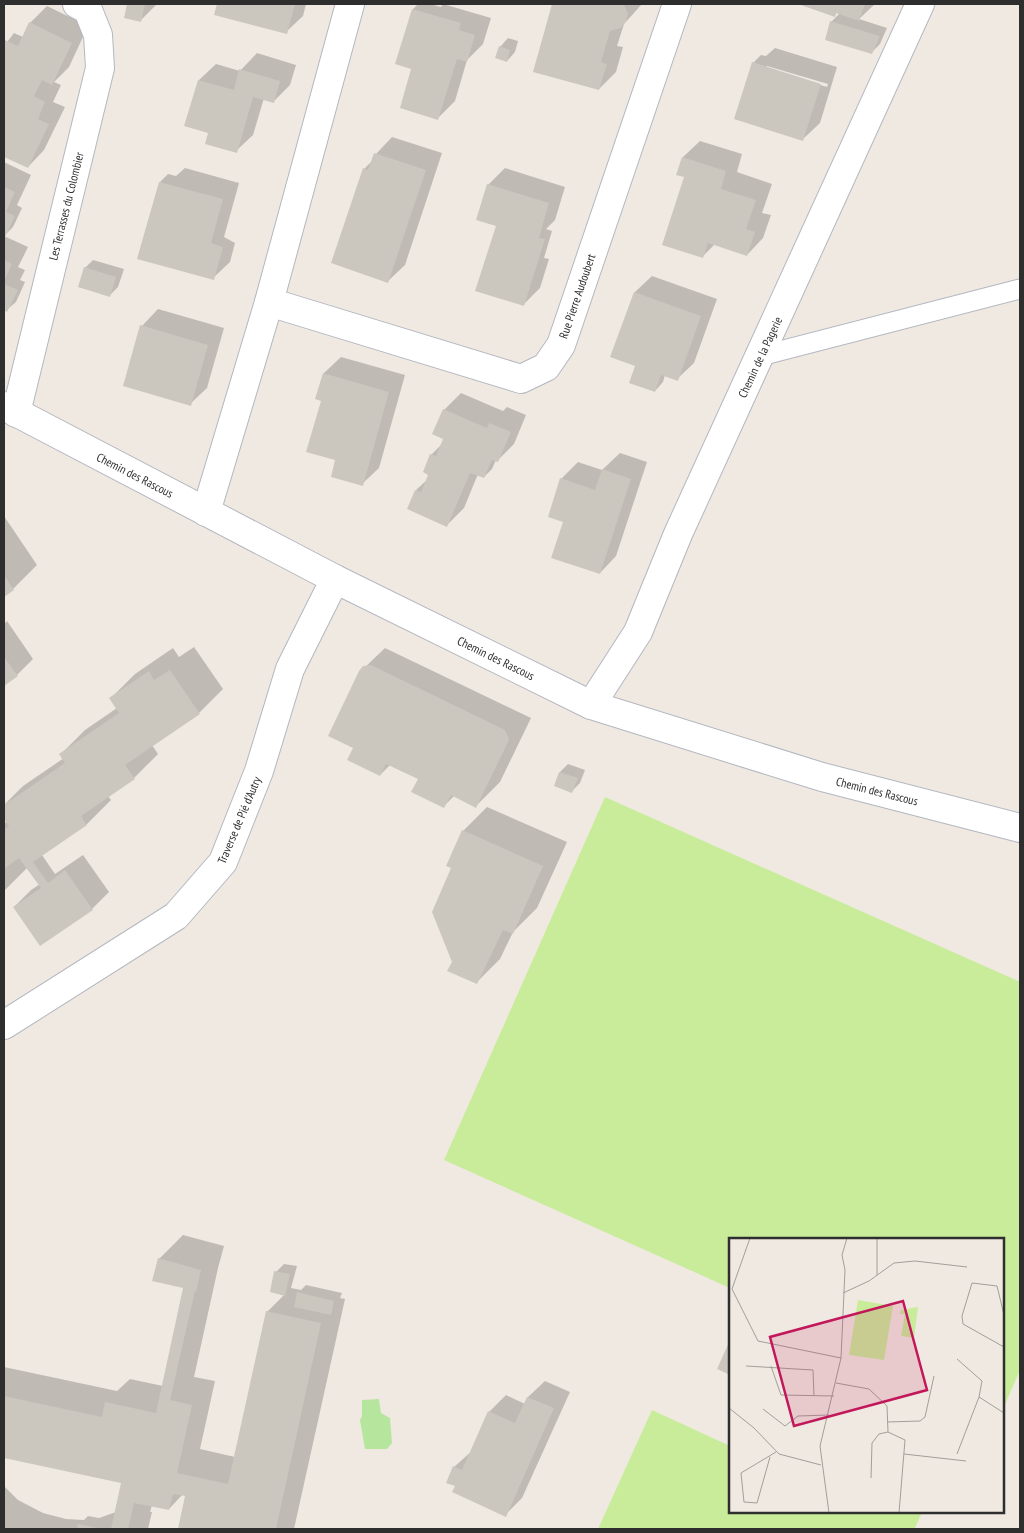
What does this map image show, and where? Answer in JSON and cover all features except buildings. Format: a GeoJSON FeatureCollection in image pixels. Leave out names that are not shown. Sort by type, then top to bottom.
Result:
{"type":"FeatureCollection","features":[{"type":"Feature","properties":{"kind":"street","name":"Les Terrasses du Colombier"},"geometry":{"type":"LineString","coordinates":[[10,410],[100,68],[98,35],[88,10],[77,4]]}},
{"type":"Feature","properties":{"kind":"street"},"geometry":{"type":"LineString","coordinates":[[206,512],[269,302],[350,4]]}},
{"type":"Feature","properties":{"kind":"street","name":"Rue Pierre Audoubert"},"geometry":{"type":"LineString","coordinates":[[269,302],[521,379],[546,367],[561,345],[677,4]]}},
{"type":"Feature","properties":{"kind":"street","name":"Chemin de la Pagerie"},"geometry":{"type":"LineString","coordinates":[[591,705],[638,632],[678,534],[920,4]]}},
{"type":"Feature","properties":{"kind":"street","name":"Chemin des Rascous"},"geometry":{"type":"LineString","coordinates":[[10,410],[335,579],[591,705],[822,778],[1020,828]]}},
{"type":"Feature","properties":{"kind":"street","name":"Traverse de Pié d'Autry"},"geometry":{"type":"LineString","coordinates":[[4,1025],[176,916],[223,862],[259,771],[290,669],[335,579]]}},
{"type":"Feature","properties":{"kind":"lane"},"geometry":{"type":"LineString","coordinates":[[760,356],[1020,289]]}},
{"type":"Feature","properties":{"kind":"green space"},"geometry":{"type":"Polygon","coordinates":[[[605,797],[1020,982],[1020,1370],[1004,1407],[1004,1238],[729,1238],[729,1288],[444,1160],[605,797]]]}},
{"type":"Feature","properties":{"kind":"green space"},"geometry":{"type":"Polygon","coordinates":[[[379,1399],[381,1413],[390,1418],[392,1443],[387,1449],[365,1449],[360,1420],[362,1416],[362,1400],[379,1399]]]}},
{"type":"Feature","properties":{"kind":"green space"},"geometry":{"type":"Polygon","coordinates":[[[652,1410],[729,1446],[729,1513],[922,1513],[915,1528],[917,1529],[598,1529],[652,1410]]]}}]}
